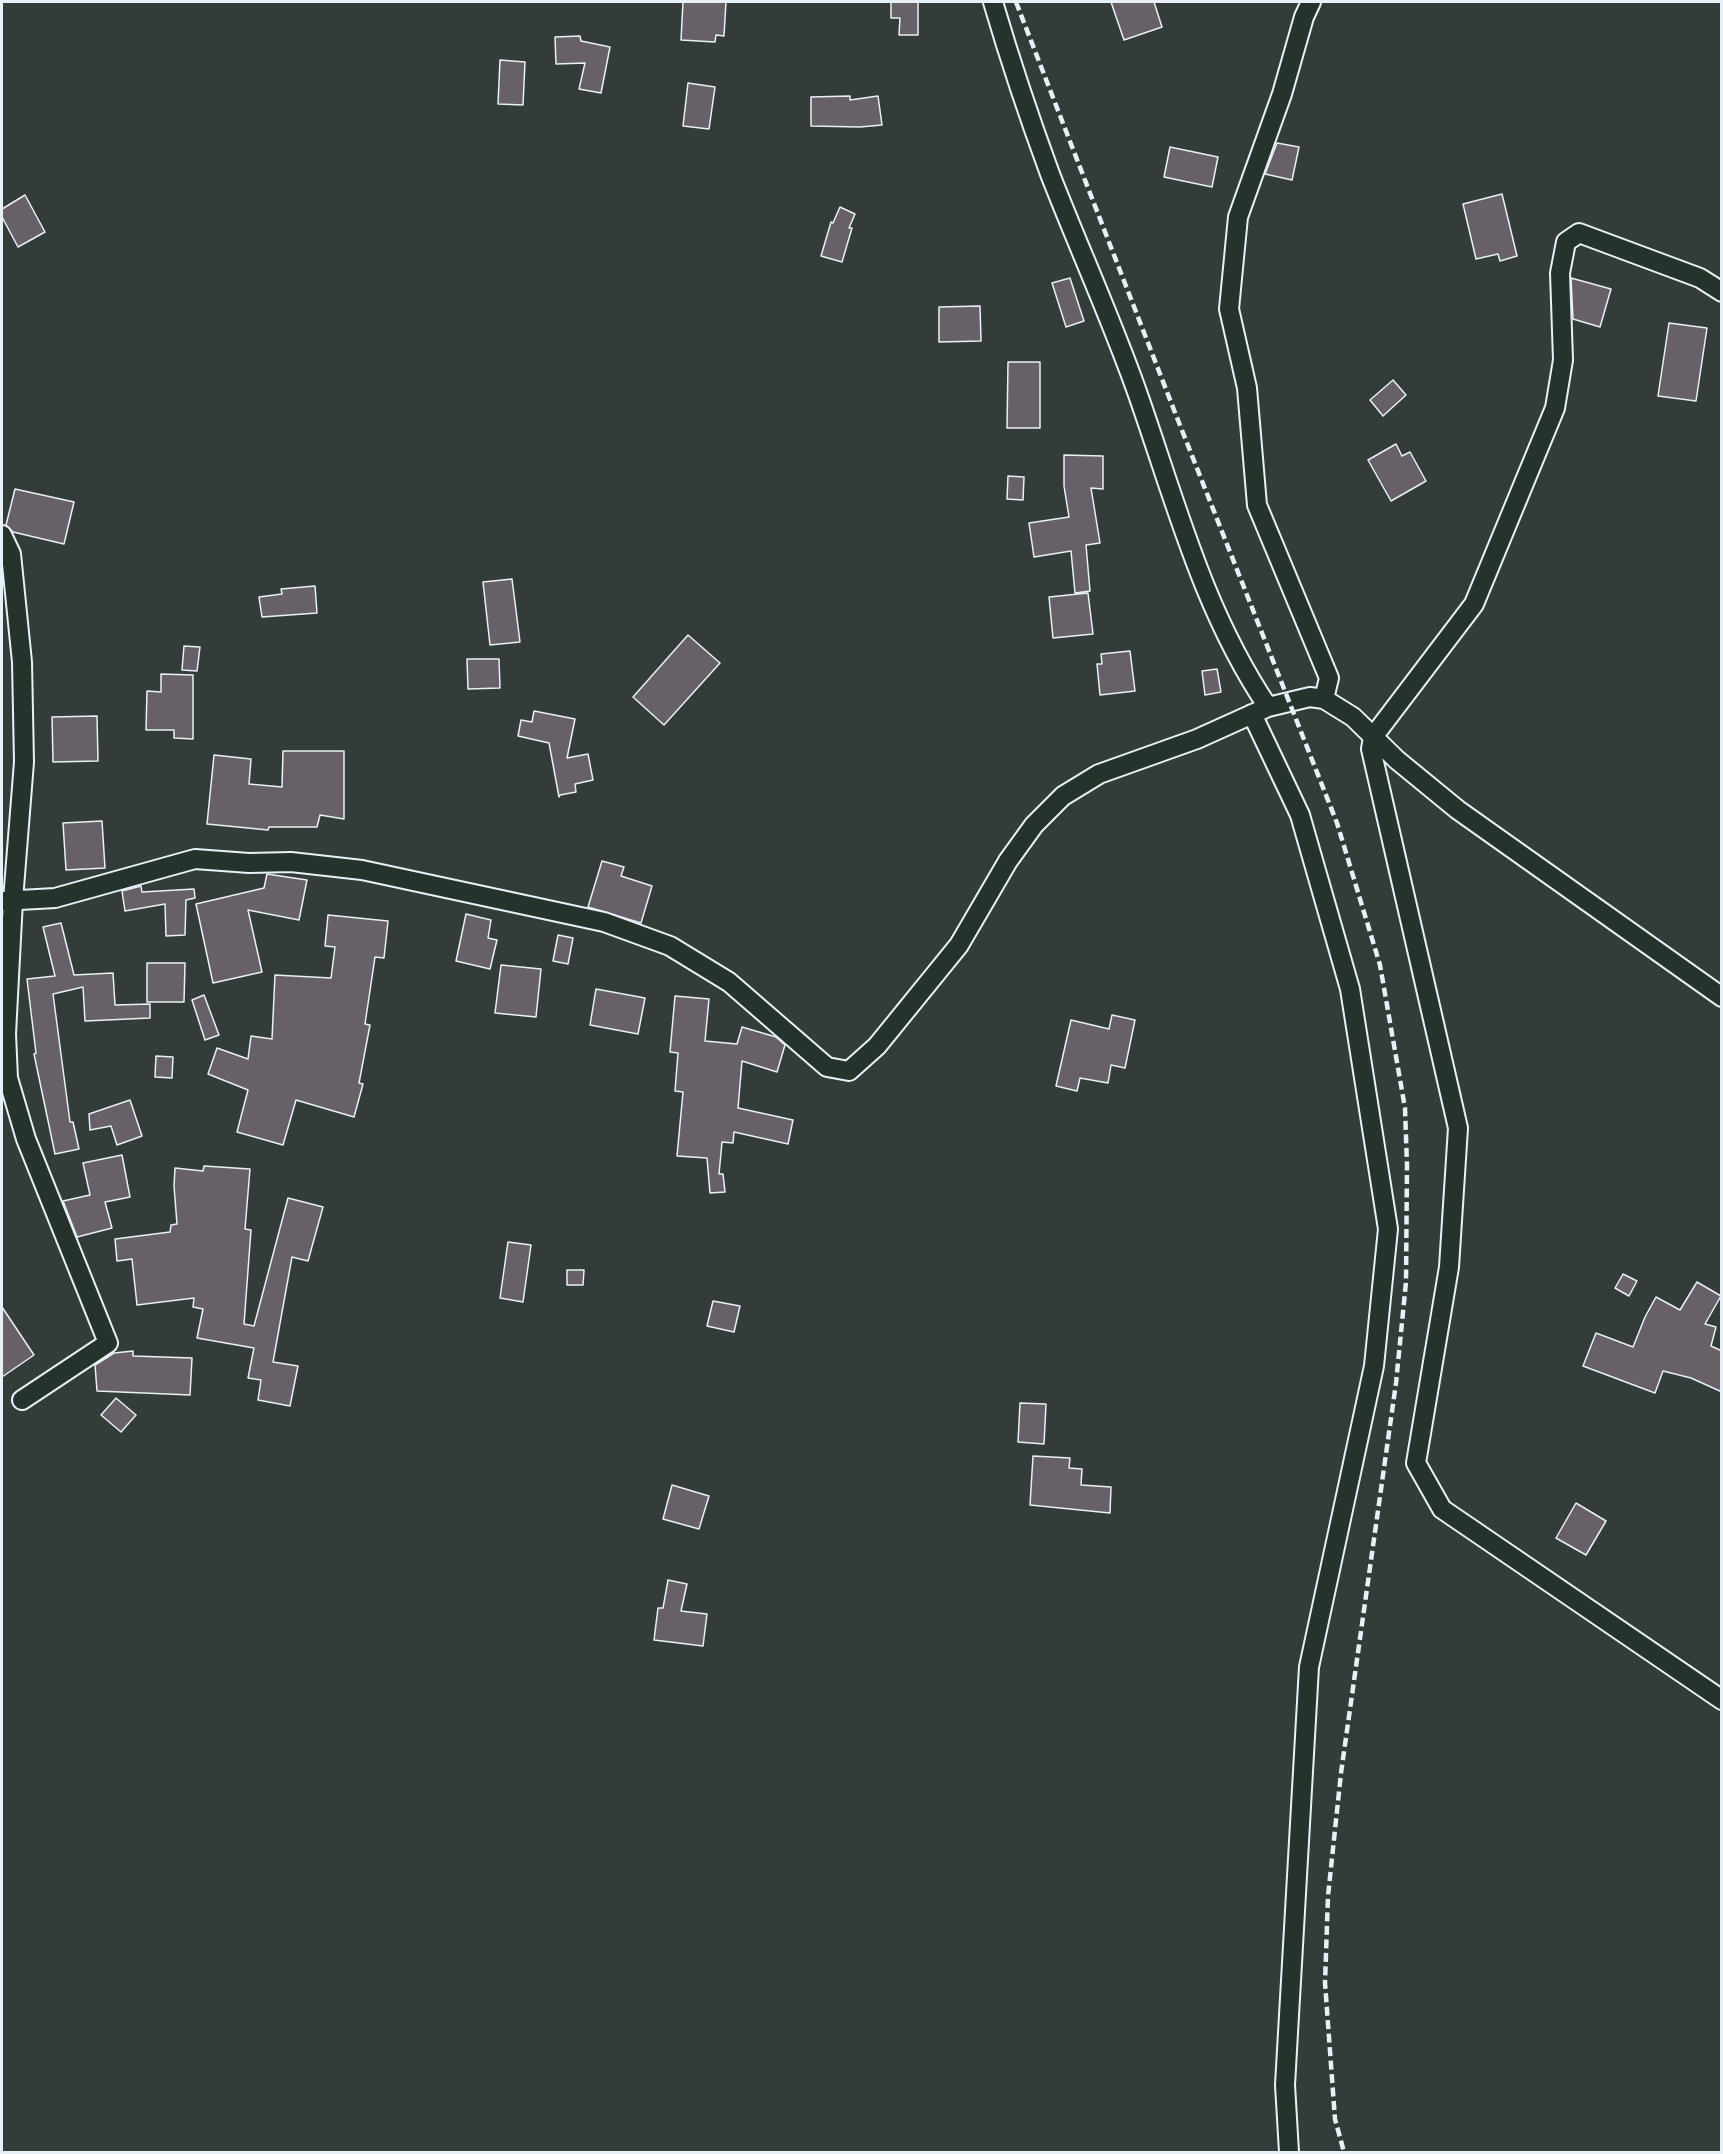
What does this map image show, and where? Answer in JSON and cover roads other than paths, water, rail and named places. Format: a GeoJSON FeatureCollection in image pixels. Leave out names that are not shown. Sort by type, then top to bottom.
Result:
{"type":"FeatureCollection","features":[{"type":"Feature","properties":{"kind":"street"},"geometry":{"type":"LineString","coordinates":[[993,2],[1028,115],[1135,388],[1189,550],[1212,608],[1251,682],[1300,815],[1350,988],[1388,1229],[1374,1366],[1309,1667],[1285,2085],[1289,2152]]}},
{"type":"Feature","properties":{"kind":"street"},"geometry":{"type":"LineString","coordinates":[[1311,2],[1282,94],[1238,217],[1229,309],[1247,388],[1257,505],[1329,678],[1324,699]]}},
{"type":"Feature","properties":{"kind":"street"},"geometry":{"type":"LineString","coordinates":[[1722,292],[1700,278],[1579,233],[1566,242],[1560,273],[1563,360],[1555,408],[1474,604],[1374,737],[1371,749],[1458,1128],[1449,1268],[1416,1463],[1442,1509],[1722,1700]]}},
{"type":"Feature","properties":{"kind":"street"},"geometry":{"type":"LineString","coordinates":[[2,535],[11,554],[22,662],[24,762],[7,900],[8,1078],[26,1139],[108,1343],[22,1400]]}},
{"type":"Feature","properties":{"kind":"street"},"geometry":{"type":"LineString","coordinates":[[7,900],[56,898],[195,859],[249,863],[291,862],[362,870],[604,922],[669,946],[729,982],[828,1067],[849,1071],[877,1046],[959,945],[980,905],[1008,861],[1034,825],[1063,796],[1099,774],[1197,739],[1260,710],[1310,697],[1324,699],[1353,717],[1397,760],[1458,810],[1722,997]]}},
{"type":"Feature","properties":{"kind":"railway"},"geometry":{"type":"LineString","coordinates":[[1016,2],[1337,823],[1380,965],[1405,1108],[1406,1282],[1396,1383],[1341,1773],[1328,1896],[1325,1983],[1335,2119],[1344,2152]]}}]}
